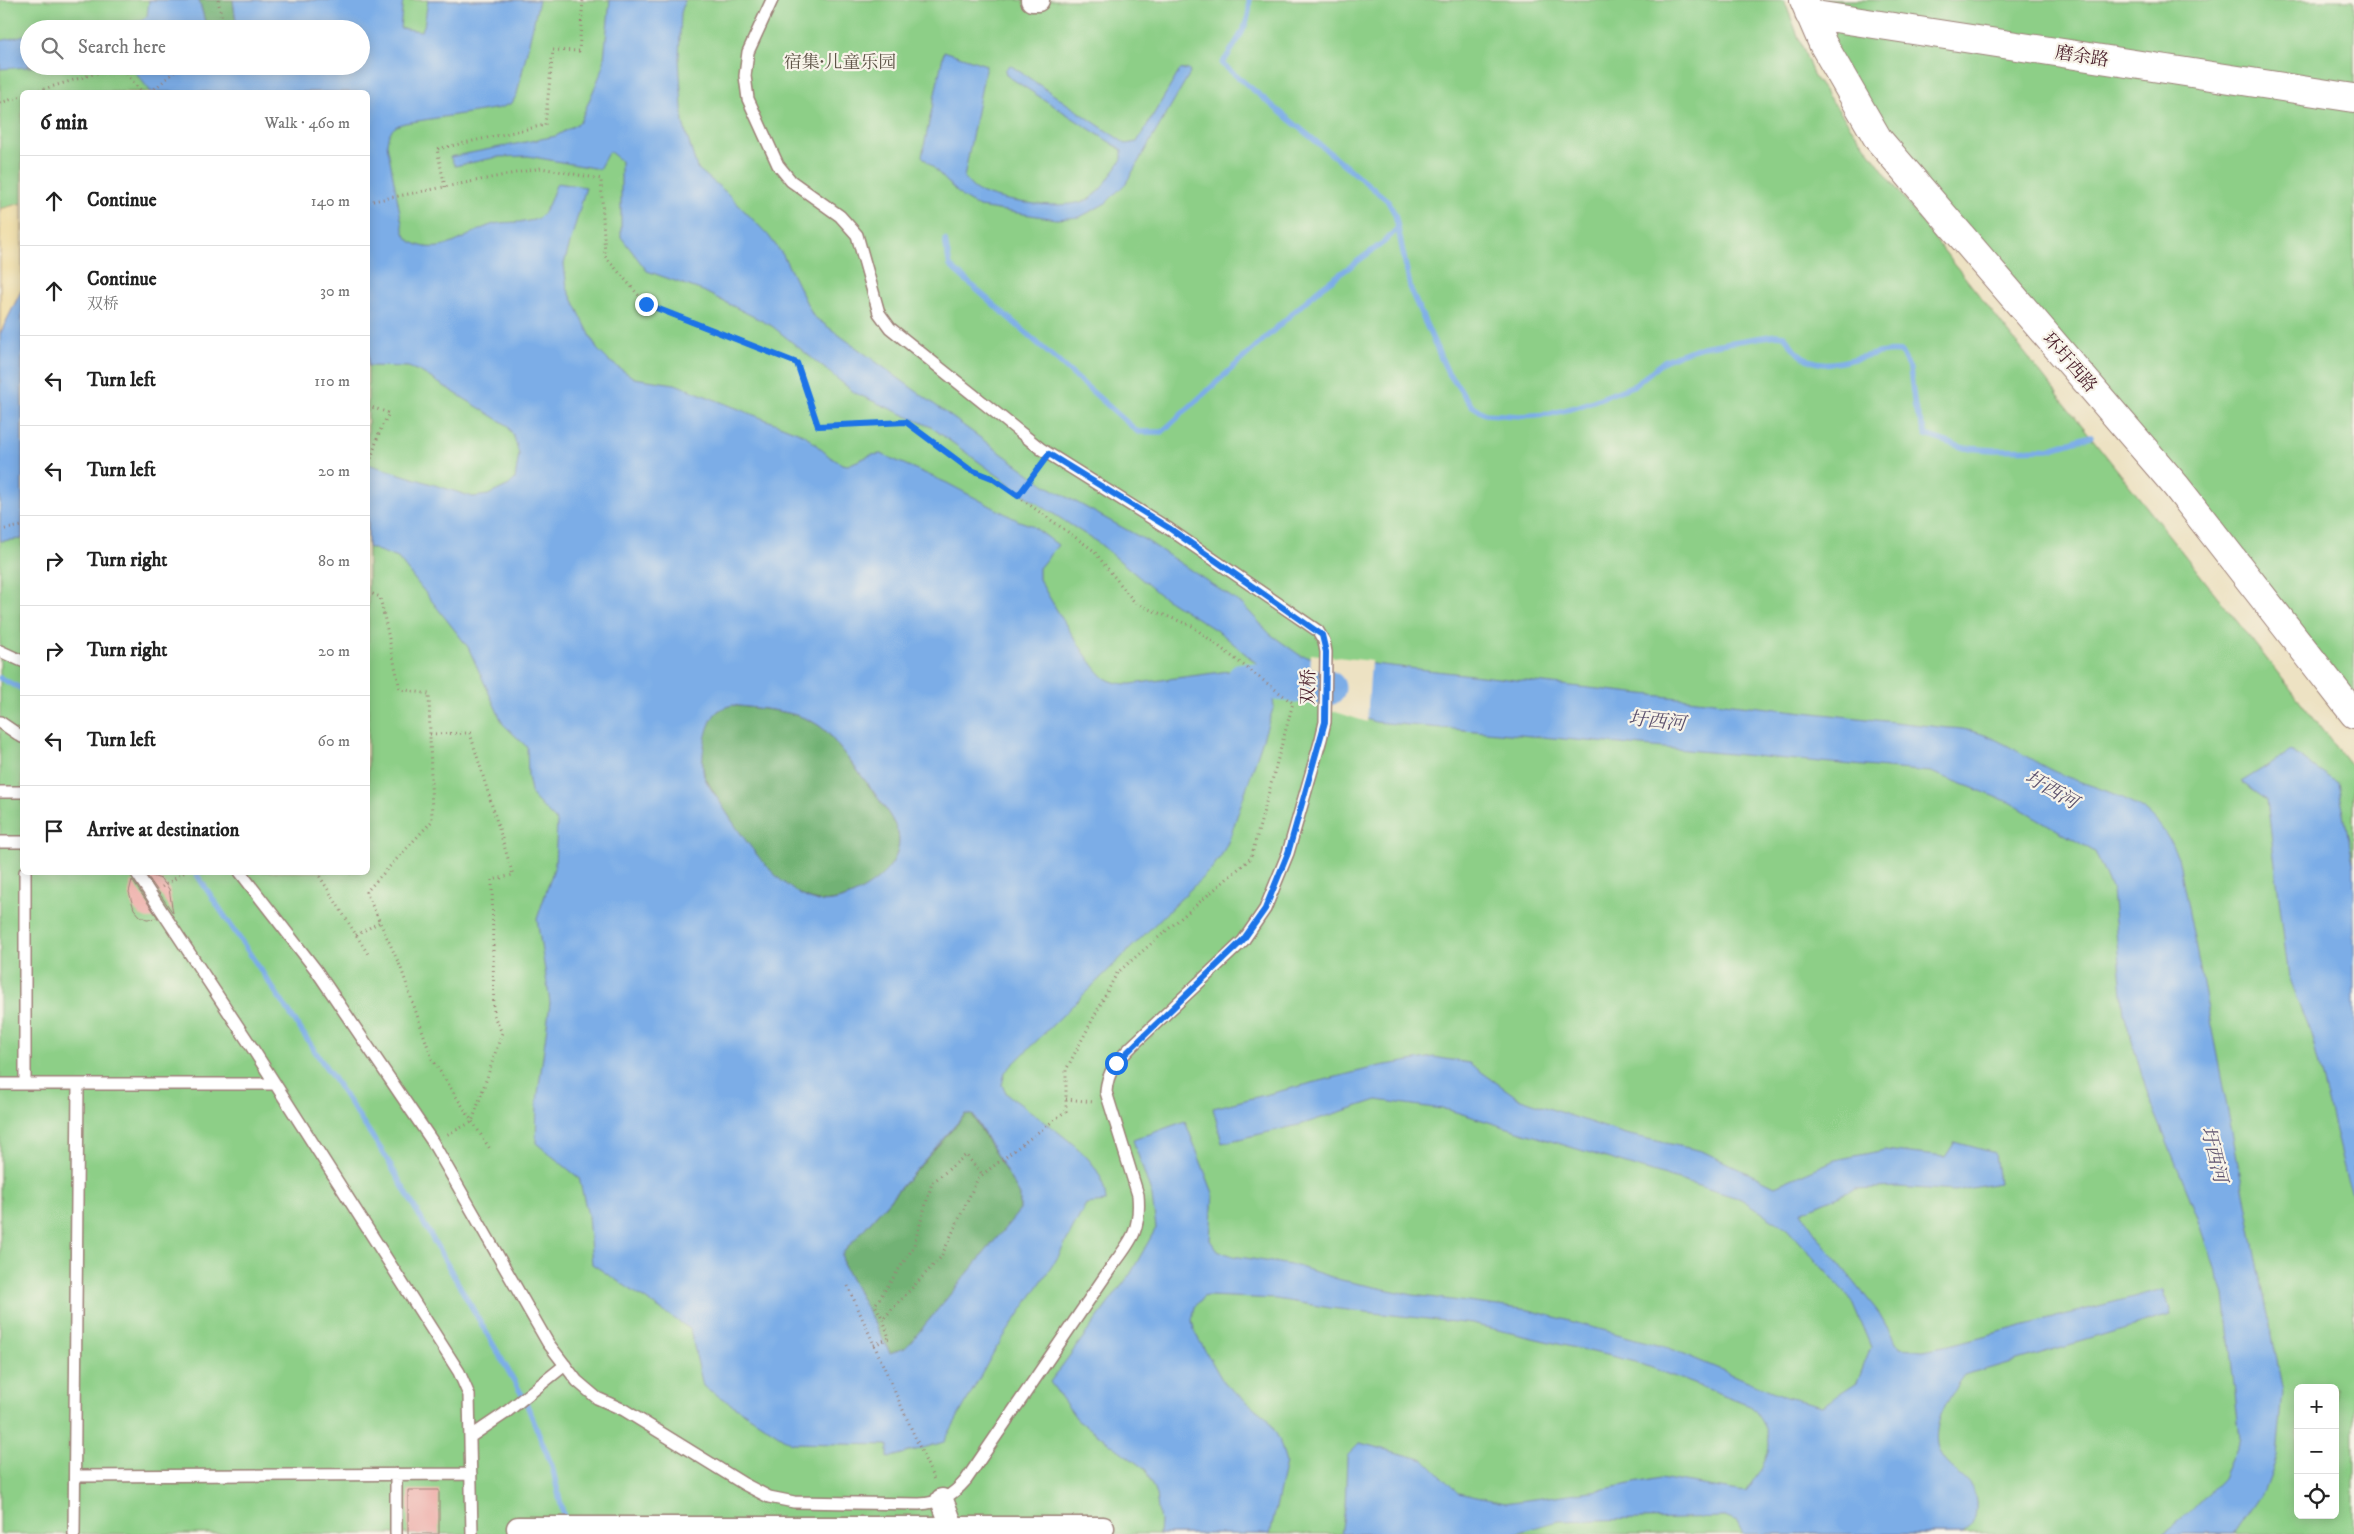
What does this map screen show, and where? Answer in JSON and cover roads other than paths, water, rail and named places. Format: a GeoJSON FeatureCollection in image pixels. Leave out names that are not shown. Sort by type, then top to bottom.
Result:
{"type":"FeatureCollection","features":[{"type":"Feature","properties":{"kind":"street"},"geometry":{"type":"LineString","coordinates":[[1032,0],[1038,0]]}},
{"type":"Feature","properties":{"kind":"street","name":"磨余路"},"geometry":{"type":"LineString","coordinates":[[1807,7],[2354,98]]}},
{"type":"Feature","properties":{"kind":"street","name":"环圩西路"},"geometry":{"type":"LineString","coordinates":[[1807,7],[1823,44],[1878,139],[2176,486],[2354,714]]}},
{"type":"Feature","properties":{"kind":"street"},"geometry":{"type":"LineString","coordinates":[[942,1500],[954,1531]]}},
{"type":"Feature","properties":{"kind":"street"},"geometry":{"type":"LineString","coordinates":[[518,1528],[954,1531],[1103,1528]]}},
{"type":"Feature","properties":{"kind":"lane","name":"双桥"},"geometry":{"type":"LineString","coordinates":[[772,0],[748,52],[745,76],[748,99],[778,165],[792,181],[840,216],[857,235],[879,313],[890,328],[1049,454],[1169,528],[1318,630],[1324,641],[1326,652],[1325,722],[1288,853],[1265,909],[1243,940],[1116,1063],[1108,1075],[1106,1084],[1109,1103],[1138,1196],[1140,1213],[1138,1227],[1128,1245],[966,1480],[956,1492],[942,1500]]}},
{"type":"Feature","properties":{"kind":"lane"},"geometry":{"type":"LineString","coordinates":[[0,651],[20,660]]}},
{"type":"Feature","properties":{"kind":"lane"},"geometry":{"type":"LineString","coordinates":[[0,722],[20,736]]}},
{"type":"Feature","properties":{"kind":"lane"},"geometry":{"type":"LineString","coordinates":[[0,792],[20,792]]}},
{"type":"Feature","properties":{"kind":"lane"},"geometry":{"type":"LineString","coordinates":[[0,842],[20,842]]}},
{"type":"Feature","properties":{"kind":"lane"},"geometry":{"type":"LineString","coordinates":[[25,875],[25,1084]]}},
{"type":"Feature","properties":{"kind":"lane"},"geometry":{"type":"LineString","coordinates":[[138,875],[275,1084],[459,1372],[469,1395],[472,1534]]}},
{"type":"Feature","properties":{"kind":"lane"},"geometry":{"type":"LineString","coordinates":[[242,875],[316,970],[432,1141],[548,1343],[578,1382],[597,1398],[624,1410],[744,1484],[776,1499],[794,1502],[919,1504],[942,1500]]}},
{"type":"Feature","properties":{"kind":"lane"},"geometry":{"type":"LineString","coordinates":[[0,1084],[275,1084]]}},
{"type":"Feature","properties":{"kind":"lane"},"geometry":{"type":"LineString","coordinates":[[74,1534],[78,1084]]}},
{"type":"Feature","properties":{"kind":"lane"},"geometry":{"type":"LineString","coordinates":[[470,1437],[504,1414],[565,1365]]}},
{"type":"Feature","properties":{"kind":"lane"},"geometry":{"type":"LineString","coordinates":[[396,1474],[396,1534]]}},
{"type":"Feature","properties":{"kind":"lane"},"geometry":{"type":"LineString","coordinates":[[74,1476],[471,1474]]}},
{"type":"Feature","properties":{"kind":"water"},"geometry":{"type":"Polygon","coordinates":[[[149,0],[199,0],[205,20],[142,20],[147,16],[149,0]]]}},
{"type":"Feature","properties":{"kind":"water"},"geometry":{"type":"Polygon","coordinates":[[[233,0],[403,0],[400,28],[421,31],[424,26],[428,0],[539,0],[517,94],[512,103],[500,108],[405,123],[394,128],[390,133],[387,144],[403,229],[408,239],[418,245],[428,247],[448,245],[494,224],[525,222],[540,217],[546,210],[557,183],[586,187],[564,264],[567,288],[597,349],[609,361],[634,378],[675,384],[805,435],[830,457],[842,464],[848,465],[871,455],[881,454],[947,483],[1019,521],[1031,525],[1058,545],[1039,568],[1039,579],[1080,647],[1098,671],[1108,680],[1131,684],[1229,671],[1234,672],[1273,700],[1274,706],[1229,840],[1221,856],[1212,868],[1005,1072],[1002,1085],[1007,1094],[1066,1138],[1094,1166],[1103,1183],[1106,1202],[1086,1204],[1058,1257],[995,1350],[944,1442],[888,1458],[888,1445],[791,1443],[703,1386],[690,1329],[592,1264],[588,1216],[579,1178],[536,1143],[537,1101],[550,1003],[537,919],[555,865],[557,822],[532,796],[528,776],[527,747],[503,724],[468,647],[398,558],[370,548],[370,465],[473,497],[488,495],[509,485],[515,479],[519,454],[514,437],[507,425],[421,372],[408,367],[370,366],[370,90],[149,90],[137,75],[370,75],[370,20],[236,20],[233,0]],[[732,705],[718,711],[707,732],[703,752],[704,776],[747,843],[787,886],[816,901],[833,901],[851,896],[875,882],[896,857],[899,839],[894,823],[878,797],[828,733],[807,719],[770,710],[732,705]],[[965,1114],[842,1254],[843,1264],[890,1353],[905,1348],[910,1343],[1020,1210],[1020,1195],[973,1115],[965,1114]]]}},
{"type":"Feature","properties":{"kind":"water"},"geometry":{"type":"Polygon","coordinates":[[[610,0],[685,0],[681,13],[679,58],[683,123],[697,168],[727,193],[768,235],[783,255],[813,316],[1045,485],[1147,541],[1243,605],[1270,634],[1301,656],[1963,729],[1990,737],[2053,771],[2123,798],[2150,815],[2172,844],[2178,857],[2283,1392],[2277,1457],[2265,1490],[2235,1534],[2163,1534],[2190,1512],[2223,1478],[2240,1439],[2224,1295],[2197,1215],[2148,1096],[2124,1014],[2112,891],[2095,852],[2009,802],[1931,772],[1375,722],[1295,696],[1222,634],[1159,594],[1100,544],[1023,494],[931,427],[855,393],[772,326],[703,291],[647,271],[621,237],[621,161],[609,151],[599,169],[528,156],[498,157],[455,166],[450,157],[556,136],[580,122],[603,68],[610,0]]]}},
{"type":"Feature","properties":{"kind":"water"},"geometry":{"type":"Polygon","coordinates":[[[20,36],[20,68],[0,69],[0,41],[20,36]]]}},
{"type":"Feature","properties":{"kind":"water"},"geometry":{"type":"Polygon","coordinates":[[[944,51],[986,65],[964,178],[976,190],[989,195],[1034,204],[1067,204],[1091,198],[1104,185],[1122,159],[1122,150],[1006,75],[1005,70],[1010,65],[1126,144],[1137,142],[1180,70],[1188,69],[1190,73],[1126,183],[1106,203],[1080,217],[1056,219],[979,207],[962,197],[922,156],[944,51]]]}},
{"type":"Feature","properties":{"kind":"water"},"geometry":{"type":"Polygon","coordinates":[[[20,293],[20,539],[0,541],[0,334],[20,293]]]}},
{"type":"Feature","properties":{"kind":"water"},"geometry":{"type":"Polygon","coordinates":[[[2291,751],[2338,783],[2354,867],[2354,1198],[2347,1180],[2313,1041],[2289,979],[2267,800],[2241,782],[2291,751]]]}},
{"type":"Feature","properties":{"kind":"water"},"geometry":{"type":"Polygon","coordinates":[[[1434,1057],[1469,1063],[1518,1098],[1625,1134],[1702,1151],[1775,1186],[1835,1160],[1885,1150],[1945,1157],[1955,1142],[1995,1153],[1999,1183],[1955,1191],[1898,1187],[1855,1189],[1801,1212],[1818,1237],[1879,1313],[1899,1348],[1924,1350],[1949,1345],[2164,1289],[2170,1315],[1964,1376],[1947,1402],[1938,1423],[1937,1434],[1940,1454],[1969,1484],[1976,1499],[1975,1518],[1970,1527],[1961,1534],[1743,1534],[1737,1522],[1725,1517],[1558,1521],[1513,1534],[1341,1534],[1345,1508],[1347,1456],[1360,1443],[1425,1460],[1458,1493],[1505,1503],[1599,1490],[1660,1478],[1745,1492],[1766,1459],[1769,1439],[1760,1417],[1750,1405],[1636,1362],[1472,1324],[1330,1308],[1276,1299],[1203,1297],[1195,1307],[1192,1320],[1195,1333],[1224,1383],[1268,1419],[1279,1439],[1286,1463],[1270,1534],[1159,1534],[1160,1522],[1156,1495],[1146,1470],[1077,1419],[1050,1382],[1131,1273],[1156,1228],[1152,1196],[1133,1140],[1185,1121],[1213,1193],[1210,1240],[1216,1249],[1222,1252],[1233,1256],[1297,1266],[1341,1280],[1413,1295],[1529,1310],[1669,1348],[1786,1397],[1822,1406],[1857,1383],[1871,1347],[1850,1298],[1787,1229],[1741,1199],[1449,1110],[1377,1100],[1303,1124],[1222,1143],[1213,1108],[1380,1066],[1434,1057]]]}},
{"type":"Feature","properties":{"kind":"waterway"},"geometry":{"type":"LineString","coordinates":[[1249,0],[1248,17],[1245,26],[1222,64],[1387,200],[1395,214],[1411,291],[1447,371],[1471,405],[1485,414],[1519,416],[1550,414],[1580,406],[1635,385],[1664,361],[1680,354],[1702,347],[1776,335],[1784,336],[1796,351],[1808,359],[1820,363],[1833,363],[1874,354],[1901,352],[1910,369],[1915,408],[1926,435],[1964,448],[1994,450],[2048,449],[2091,436]]}},
{"type":"Feature","properties":{"kind":"waterway"},"geometry":{"type":"LineString","coordinates":[[945,240],[950,266],[1138,432],[1162,432],[1318,290],[1384,242],[1397,229]]}},
{"type":"Feature","properties":{"kind":"waterway"},"geometry":{"type":"LineString","coordinates":[[0,678],[20,688]]}},
{"type":"Feature","properties":{"kind":"waterway","name":"圩西河"},"geometry":{"type":"LineString","coordinates":[[1244,680],[1328,688]]}},
{"type":"Feature","properties":{"kind":"waterway"},"geometry":{"type":"LineString","coordinates":[[197,875],[384,1154],[525,1400],[552,1466],[565,1522]]}},
{"type":"Feature","properties":{"kind":"park label","name":"宿集·儿童乐园"},"geometry":{"type":"Point","coordinates":[840,62]}}]}
